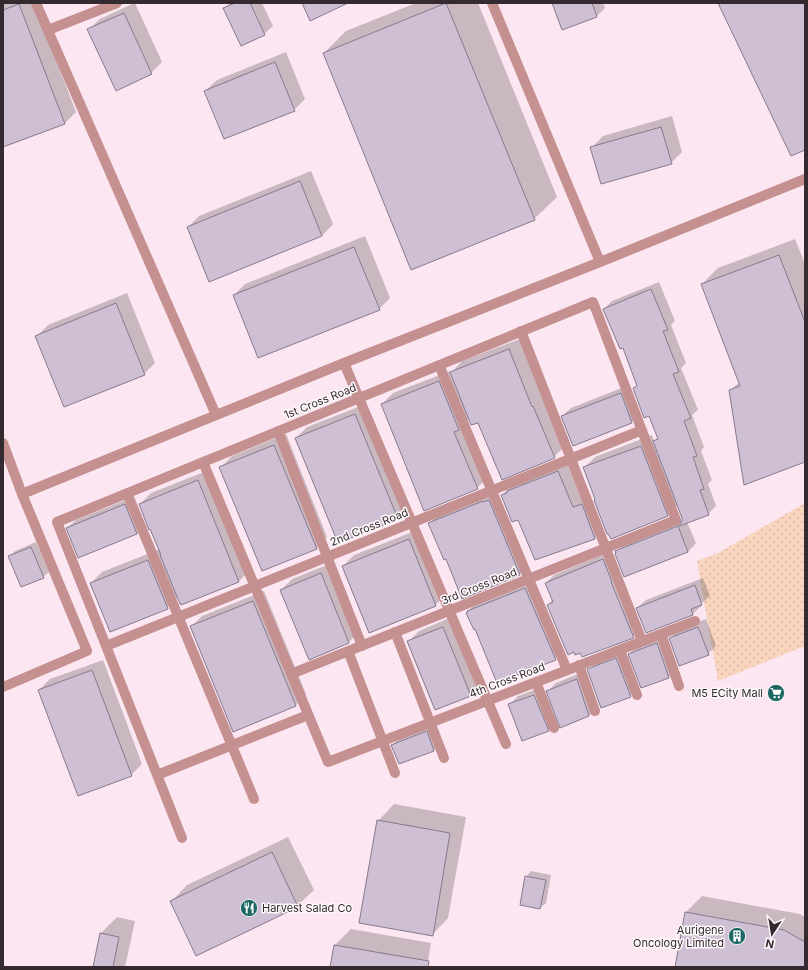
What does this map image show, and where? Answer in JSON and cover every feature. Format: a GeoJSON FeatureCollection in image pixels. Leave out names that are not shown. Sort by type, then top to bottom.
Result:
{"type":"FeatureCollection","features":[{"type":"Feature","properties":{"kind":"street"},"geometry":{"type":"LineString","coordinates":[[36,3],[216,415]]}},
{"type":"Feature","properties":{"kind":"street"},"geometry":{"type":"LineString","coordinates":[[48,30],[117,3]]}},
{"type":"Feature","properties":{"kind":"street"},"geometry":{"type":"LineString","coordinates":[[492,3],[600,262]]}},
{"type":"Feature","properties":{"kind":"street"},"geometry":{"type":"LineString","coordinates":[[22,494],[344,363],[805,179]]}},
{"type":"Feature","properties":{"kind":"street","name":"1st Cross Road"},"geometry":{"type":"LineString","coordinates":[[106,646],[57,522],[593,302],[642,430]]}},
{"type":"Feature","properties":{"kind":"street"},"geometry":{"type":"LineString","coordinates":[[521,331],[642,641]]}},
{"type":"Feature","properties":{"kind":"street"},"geometry":{"type":"LineString","coordinates":[[344,363],[506,744]]}},
{"type":"Feature","properties":{"kind":"street"},"geometry":{"type":"LineString","coordinates":[[439,365],[567,670]]}},
{"type":"Feature","properties":{"kind":"street","name":"2nd Cross Road"},"geometry":{"type":"LineString","coordinates":[[106,646],[642,430]]}},
{"type":"Feature","properties":{"kind":"street","name":"3rd Cross Road"},"geometry":{"type":"LineString","coordinates":[[291,674],[676,520],[642,430]]}},
{"type":"Feature","properties":{"kind":"street"},"geometry":{"type":"LineString","coordinates":[[278,431],[362,646]]}},
{"type":"Feature","properties":{"kind":"street"},"geometry":{"type":"LineString","coordinates":[[3,443],[22,494],[87,651],[3,687]]}},
{"type":"Feature","properties":{"kind":"street"},"geometry":{"type":"LineString","coordinates":[[157,775],[308,715],[203,462]]}},
{"type":"Feature","properties":{"kind":"street"},"geometry":{"type":"LineString","coordinates":[[127,493],[254,799]]}},
{"type":"Feature","properties":{"kind":"street","name":"4th Cross Road"},"geometry":{"type":"LineString","coordinates":[[308,715],[328,762],[695,621]]}},
{"type":"Feature","properties":{"kind":"street"},"geometry":{"type":"LineString","coordinates":[[395,632],[444,758]]}},
{"type":"Feature","properties":{"kind":"street"},"geometry":{"type":"LineString","coordinates":[[661,634],[679,686]]}},
{"type":"Feature","properties":{"kind":"street"},"geometry":{"type":"LineString","coordinates":[[106,646],[182,838]]}},
{"type":"Feature","properties":{"kind":"street"},"geometry":{"type":"LineString","coordinates":[[620,650],[637,695]]}},
{"type":"Feature","properties":{"kind":"street"},"geometry":{"type":"LineString","coordinates":[[348,651],[395,773]]}},
{"type":"Feature","properties":{"kind":"street"},"geometry":{"type":"LineString","coordinates":[[579,665],[595,711]]}},
{"type":"Feature","properties":{"kind":"street"},"geometry":{"type":"LineString","coordinates":[[536,682],[554,728]]}},
{"type":"Feature","properties":{"kind":"shaded area"},"geometry":{"type":"Polygon","coordinates":[[[805,503],[805,646],[718,681],[697,561],[718,553],[805,503]]]}},
{"type":"Feature","properties":{"kind":"building"},"geometry":{"type":"Polygon","coordinates":[[[235,3],[250,3],[265,35],[241,46],[223,8],[235,3]]]}},
{"type":"Feature","properties":{"kind":"building"},"geometry":{"type":"Polygon","coordinates":[[[302,3],[348,3],[310,21],[302,3]]]}},
{"type":"Feature","properties":{"kind":"building"},"geometry":{"type":"Polygon","coordinates":[[[446,3],[535,220],[411,270],[323,53],[446,3]]]}},
{"type":"Feature","properties":{"kind":"building"},"geometry":{"type":"Polygon","coordinates":[[[552,3],[592,3],[597,17],[562,30],[552,3]]]}},
{"type":"Feature","properties":{"kind":"building"},"geometry":{"type":"Polygon","coordinates":[[[718,3],[805,3],[805,150],[791,156],[718,3]]]}},
{"type":"Feature","properties":{"kind":"building"},"geometry":{"type":"Polygon","coordinates":[[[19,4],[65,124],[3,147],[3,10],[19,4]]]}},
{"type":"Feature","properties":{"kind":"building"},"geometry":{"type":"Polygon","coordinates":[[[124,13],[152,74],[116,91],[87,29],[124,13]]]}},
{"type":"Feature","properties":{"kind":"building"},"geometry":{"type":"Polygon","coordinates":[[[275,62],[295,111],[224,139],[204,91],[275,62]]]}},
{"type":"Feature","properties":{"kind":"building"},"geometry":{"type":"Polygon","coordinates":[[[661,127],[672,164],[601,184],[590,147],[661,127]]]}},
{"type":"Feature","properties":{"kind":"building"},"geometry":{"type":"Polygon","coordinates":[[[300,181],[322,236],[209,282],[187,227],[300,181]]]}},
{"type":"Feature","properties":{"kind":"building"},"geometry":{"type":"Polygon","coordinates":[[[354,247],[380,310],[258,358],[233,295],[354,247]]]}},
{"type":"Feature","properties":{"kind":"building"},"geometry":{"type":"Polygon","coordinates":[[[779,255],[805,322],[805,462],[744,485],[729,390],[740,386],[701,284],[779,255]]]}},
{"type":"Feature","properties":{"kind":"building"},"geometry":{"type":"Polygon","coordinates":[[[651,289],[668,330],[663,331],[679,372],[673,374],[691,418],[684,421],[697,456],[693,457],[704,489],[700,490],[709,515],[679,526],[682,518],[653,441],[658,439],[649,416],[644,418],[633,388],[637,386],[623,348],[620,349],[603,309],[651,289]]]}},
{"type":"Feature","properties":{"kind":"building"},"geometry":{"type":"Polygon","coordinates":[[[116,303],[145,375],[64,407],[35,336],[116,303]]]}},
{"type":"Feature","properties":{"kind":"building"},"geometry":{"type":"Polygon","coordinates":[[[509,349],[532,407],[533,406],[555,458],[502,480],[478,423],[471,425],[450,372],[509,349]]]}},
{"type":"Feature","properties":{"kind":"building"},"geometry":{"type":"Polygon","coordinates":[[[439,381],[459,430],[454,432],[478,489],[424,511],[381,404],[439,381]]]}},
{"type":"Feature","properties":{"kind":"building"},"geometry":{"type":"Polygon","coordinates":[[[621,393],[632,423],[573,446],[561,416],[621,393]]]}},
{"type":"Feature","properties":{"kind":"building"},"geometry":{"type":"Polygon","coordinates":[[[355,414],[398,519],[338,543],[295,438],[355,414]]]}},
{"type":"Feature","properties":{"kind":"building"},"geometry":{"type":"Polygon","coordinates":[[[274,445],[317,549],[262,571],[219,467],[274,445]]]}},
{"type":"Feature","properties":{"kind":"building"},"geometry":{"type":"Polygon","coordinates":[[[641,446],[668,516],[611,539],[607,534],[583,467],[641,446]]]}},
{"type":"Feature","properties":{"kind":"building"},"geometry":{"type":"Polygon","coordinates":[[[558,471],[573,507],[582,504],[595,539],[535,560],[518,520],[512,522],[501,495],[507,493],[507,491],[558,471]]]}},
{"type":"Feature","properties":{"kind":"building"},"geometry":{"type":"Polygon","coordinates":[[[198,480],[239,582],[181,605],[139,504],[198,480]]]}},
{"type":"Feature","properties":{"kind":"building"},"geometry":{"type":"Polygon","coordinates":[[[489,500],[520,575],[462,599],[446,559],[444,560],[428,523],[489,500]]]}},
{"type":"Feature","properties":{"kind":"building"},"geometry":{"type":"Polygon","coordinates":[[[125,504],[137,534],[78,558],[66,528],[125,504]]]}},
{"type":"Feature","properties":{"kind":"building"},"geometry":{"type":"Polygon","coordinates":[[[678,526],[688,552],[624,577],[615,551],[678,526]]]}},
{"type":"Feature","properties":{"kind":"building"},"geometry":{"type":"Polygon","coordinates":[[[409,539],[436,606],[369,633],[342,566],[409,539]]]}},
{"type":"Feature","properties":{"kind":"building"},"geometry":{"type":"Polygon","coordinates":[[[31,547],[44,578],[21,587],[8,556],[31,547]]]}},
{"type":"Feature","properties":{"kind":"building"},"geometry":{"type":"Polygon","coordinates":[[[603,559],[634,638],[582,657],[580,653],[575,655],[574,652],[568,655],[547,605],[553,602],[545,583],[603,559]]]}},
{"type":"Feature","properties":{"kind":"building"},"geometry":{"type":"Polygon","coordinates":[[[148,560],[168,609],[110,632],[90,583],[148,560]]]}},
{"type":"Feature","properties":{"kind":"building"},"geometry":{"type":"Polygon","coordinates":[[[321,573],[349,643],[309,660],[280,590],[321,573]]]}},
{"type":"Feature","properties":{"kind":"building"},"geometry":{"type":"Polygon","coordinates":[[[695,585],[702,605],[691,609],[693,615],[646,633],[636,608],[695,585]]]}},
{"type":"Feature","properties":{"kind":"building"},"geometry":{"type":"Polygon","coordinates":[[[525,588],[556,660],[497,683],[475,629],[474,630],[466,613],[468,612],[467,611],[525,588]]]}},
{"type":"Feature","properties":{"kind":"building"},"geometry":{"type":"Polygon","coordinates":[[[253,601],[296,706],[233,732],[190,626],[253,601]]]}},
{"type":"Feature","properties":{"kind":"building"},"geometry":{"type":"Polygon","coordinates":[[[443,627],[471,696],[435,710],[407,641],[443,627]]]}},
{"type":"Feature","properties":{"kind":"building"},"geometry":{"type":"Polygon","coordinates":[[[698,627],[709,655],[679,666],[669,638],[698,627]]]}},
{"type":"Feature","properties":{"kind":"building"},"geometry":{"type":"Polygon","coordinates":[[[657,643],[669,678],[641,688],[628,654],[657,643]]]}},
{"type":"Feature","properties":{"kind":"building"},"geometry":{"type":"Polygon","coordinates":[[[616,658],[631,697],[601,708],[587,669],[616,658]]]}},
{"type":"Feature","properties":{"kind":"building"},"geometry":{"type":"Polygon","coordinates":[[[92,670],[132,776],[78,796],[38,690],[92,670]]]}},
{"type":"Feature","properties":{"kind":"building"},"geometry":{"type":"Polygon","coordinates":[[[577,679],[589,716],[560,728],[546,691],[577,679]]]}},
{"type":"Feature","properties":{"kind":"building"},"geometry":{"type":"Polygon","coordinates":[[[534,695],[549,731],[522,741],[508,704],[534,695]]]}},
{"type":"Feature","properties":{"kind":"building"},"geometry":{"type":"Polygon","coordinates":[[[427,731],[434,751],[399,764],[391,745],[427,731]]]}},
{"type":"Feature","properties":{"kind":"building"},"geometry":{"type":"Polygon","coordinates":[[[377,820],[450,833],[433,936],[359,923],[377,820]]]}},
{"type":"Feature","properties":{"kind":"building"},"geometry":{"type":"Polygon","coordinates":[[[272,852],[298,907],[196,956],[170,901],[272,852]]]}},
{"type":"Feature","properties":{"kind":"building"},"geometry":{"type":"Polygon","coordinates":[[[525,876],[546,880],[540,909],[520,905],[525,876]]]}},
{"type":"Feature","properties":{"kind":"building","name":"Aurigene Oncology Limited"},"geometry":{"type":"Polygon","coordinates":[[[685,912],[784,930],[805,942],[805,967],[675,967],[685,912]]]}},
{"type":"Feature","properties":{"kind":"building"},"geometry":{"type":"Polygon","coordinates":[[[100,933],[119,937],[113,967],[93,967],[100,933]]]}},
{"type":"Feature","properties":{"kind":"building"},"geometry":{"type":"Polygon","coordinates":[[[334,945],[429,961],[428,967],[330,967],[334,945]]]}},
{"type":"Feature","properties":{"kind":"place","name":"M5 ECity Mall"},"geometry":{"type":"Point","coordinates":[776,693]}},
{"type":"Feature","properties":{"kind":"place","name":"Harvest Salad Co"},"geometry":{"type":"Point","coordinates":[249,908]}},
{"type":"Feature","properties":{"kind":"place","name":"Aurigene Oncology Limited"},"geometry":{"type":"Point","coordinates":[737,936]}}]}
